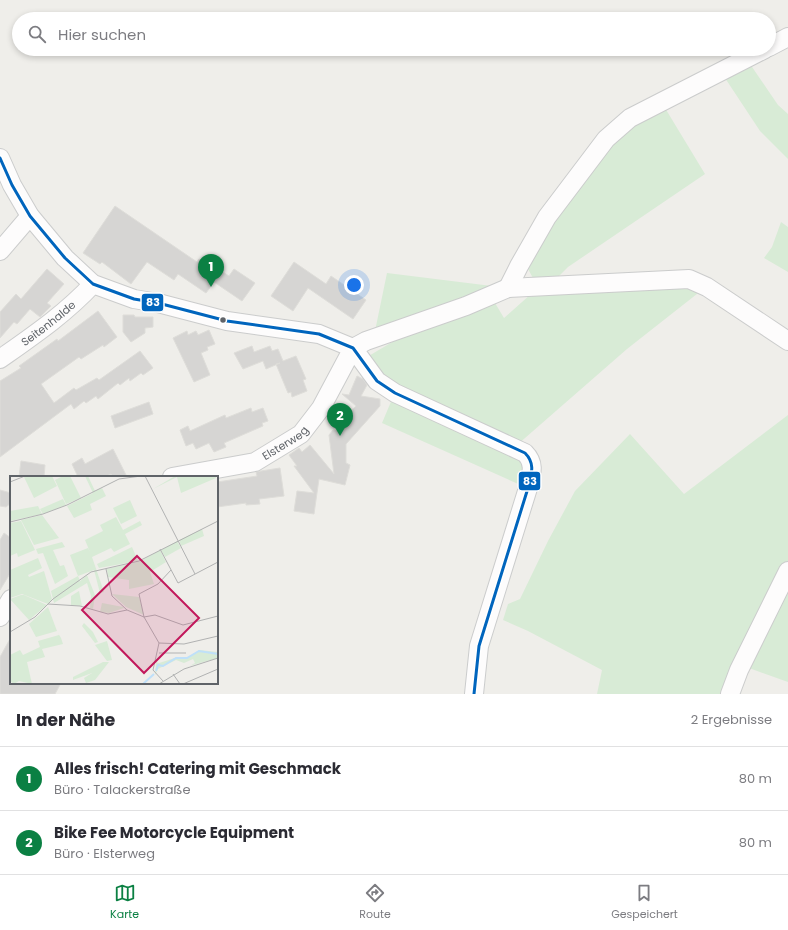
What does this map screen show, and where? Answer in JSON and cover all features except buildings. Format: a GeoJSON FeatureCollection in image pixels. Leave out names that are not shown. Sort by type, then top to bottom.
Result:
{"type":"FeatureCollection","features":[{"type":"Feature","properties":{"kind":"street"},"geometry":{"type":"LineString","coordinates":[[776,43],[788,37]]}},
{"type":"Feature","properties":{"kind":"street"},"geometry":{"type":"LineString","coordinates":[[508,288],[547,217],[606,139],[630,118],[751,56]]}},
{"type":"Feature","properties":{"kind":"street"},"geometry":{"type":"LineString","coordinates":[[0,158],[12,185],[30,216],[65,258],[93,284],[134,299],[158,303],[227,321],[319,334],[353,348],[378,381],[395,393],[525,453],[531,459],[533,467],[528,488],[479,646],[474,694]]}},
{"type":"Feature","properties":{"kind":"street"},"geometry":{"type":"LineString","coordinates":[[0,251],[30,216]]}},
{"type":"Feature","properties":{"kind":"street"},"geometry":{"type":"LineString","coordinates":[[353,348],[366,341],[466,306],[508,288],[689,280],[707,287],[788,341]]}},
{"type":"Feature","properties":{"kind":"street","name":"Seitenhalde"},"geometry":{"type":"LineString","coordinates":[[0,359],[54,321],[74,304],[93,284]]}},
{"type":"Feature","properties":{"kind":"street","name":"Elsterweg"},"geometry":{"type":"LineString","coordinates":[[178,476],[255,462],[301,434],[321,408],[353,348]]}},
{"type":"Feature","properties":{"kind":"street"},"geometry":{"type":"LineString","coordinates":[[730,694],[739,670],[788,571]]}},
{"type":"Feature","properties":{"kind":"street"},"geometry":{"type":"LineString","coordinates":[[0,618],[10,601]]}},
{"type":"Feature","properties":{"kind":"green space"},"geometry":{"type":"Polygon","coordinates":[[[750,64],[778,105],[788,114],[788,159],[760,131],[725,78],[750,64]]]}},
{"type":"Feature","properties":{"kind":"green space"},"geometry":{"type":"Polygon","coordinates":[[[665,108],[705,174],[568,267],[555,280],[534,280],[527,267],[551,225],[601,154],[629,127],[665,108]]]}},
{"type":"Feature","properties":{"kind":"green space"},"geometry":{"type":"Polygon","coordinates":[[[781,222],[788,227],[788,272],[764,258],[772,247],[781,222]]]}},
{"type":"Feature","properties":{"kind":"green space"},"geometry":{"type":"Polygon","coordinates":[[[387,273],[500,287],[375,331],[387,273]]]}},
{"type":"Feature","properties":{"kind":"green space"},"geometry":{"type":"Polygon","coordinates":[[[685,284],[702,290],[627,349],[517,445],[398,391],[367,357],[394,341],[495,303],[504,318],[531,294],[685,284]]]}},
{"type":"Feature","properties":{"kind":"green space"},"geometry":{"type":"Polygon","coordinates":[[[393,397],[523,459],[525,487],[382,423],[393,397]]]}},
{"type":"Feature","properties":{"kind":"green space"},"geometry":{"type":"Polygon","coordinates":[[[788,415],[788,561],[724,694],[597,694],[602,670],[528,631],[503,620],[508,604],[520,599],[548,541],[575,491],[630,434],[684,494],[788,415]]]}},
{"type":"Feature","properties":{"kind":"green space"},"geometry":{"type":"Polygon","coordinates":[[[788,586],[788,682],[749,668],[788,586]]]}},
{"type":"Feature","properties":{"kind":"transit line","name":"83"},"geometry":{"type":"LineString","coordinates":[[0,158],[12,185],[30,216],[65,258],[93,284],[134,299],[158,303],[227,321],[319,334],[353,348],[377,381],[395,393],[525,453],[531,461],[532,470],[528,488],[479,646],[474,694]]}},
{"type":"Feature","properties":{"kind":"place","name":"Alles frisch! Catering mit Geschmack"},"geometry":{"type":"Point","coordinates":[211,287]}},
{"type":"Feature","properties":{"kind":"place","name":"Bike Fee Motorcycle Equipment"},"geometry":{"type":"Point","coordinates":[340,436]}}]}
